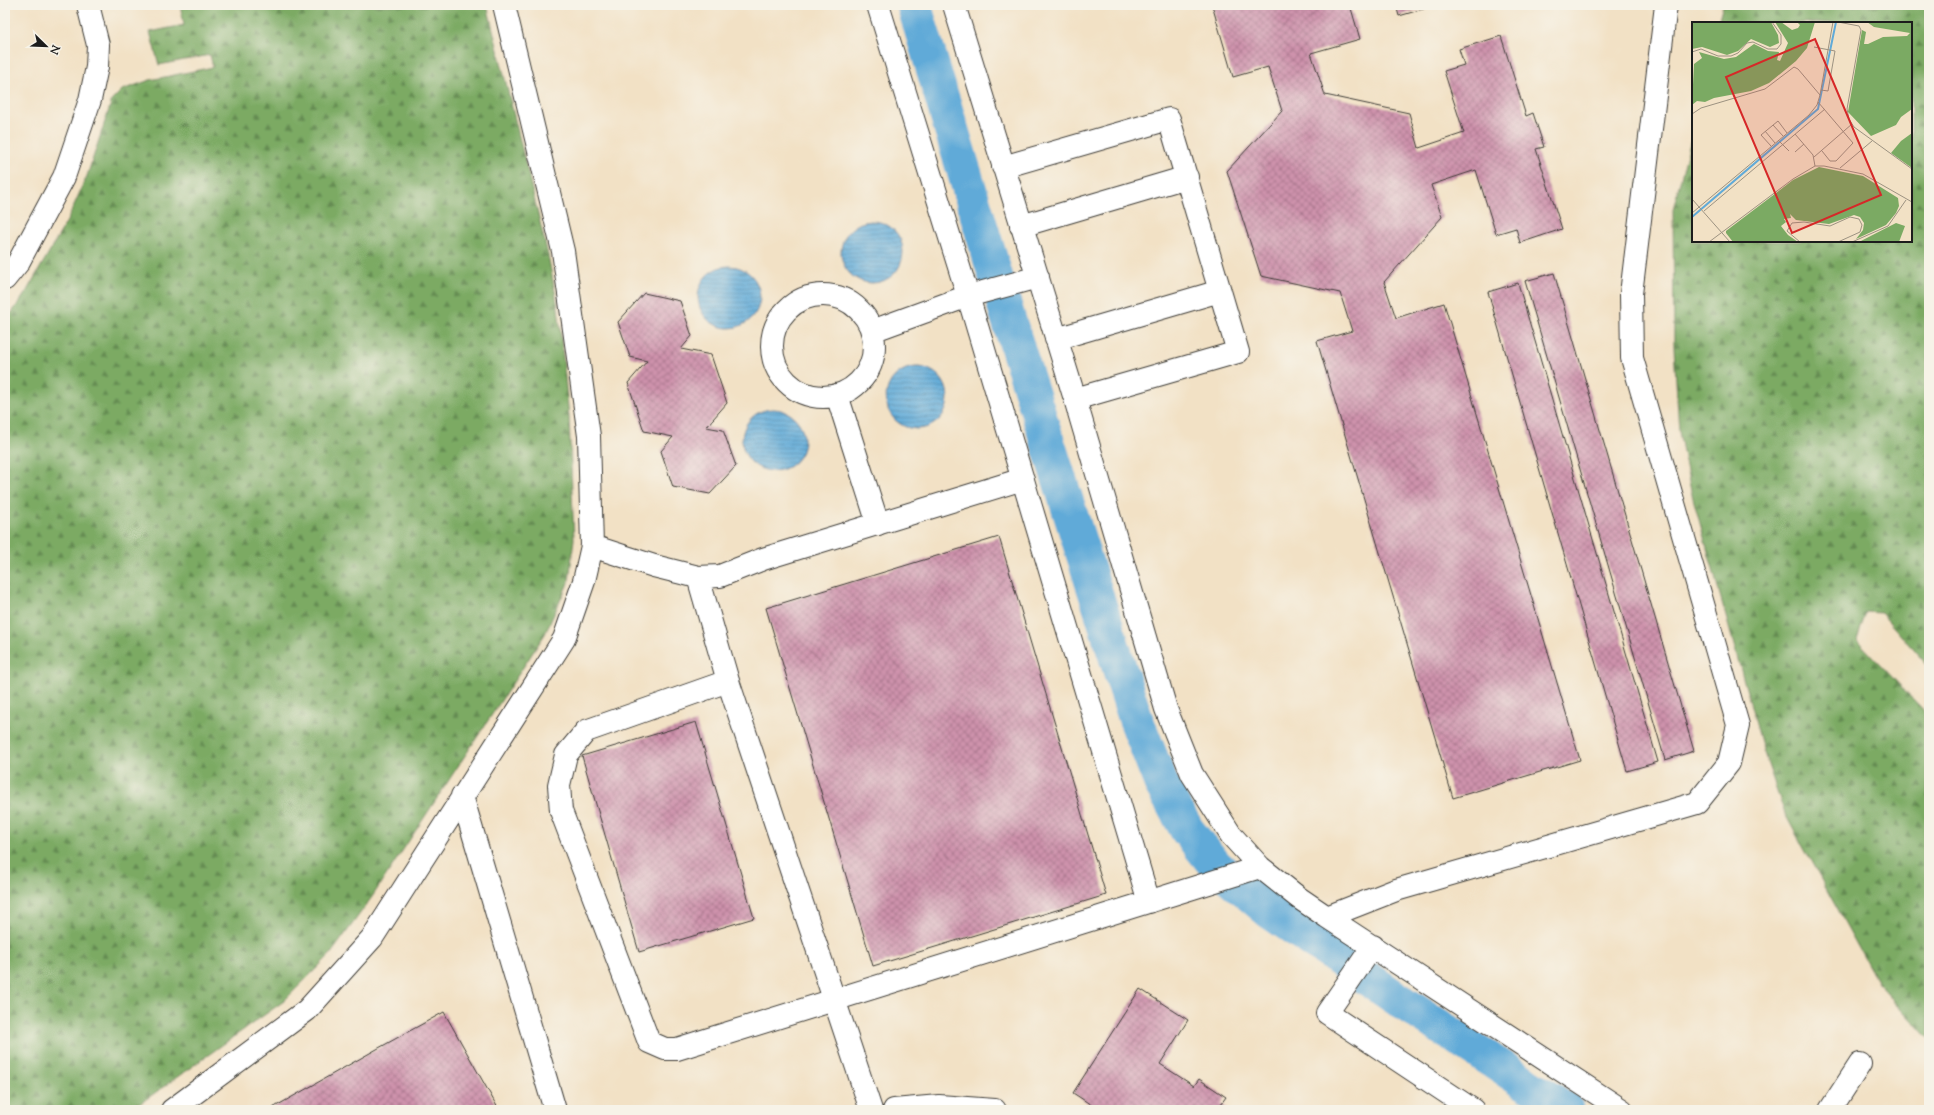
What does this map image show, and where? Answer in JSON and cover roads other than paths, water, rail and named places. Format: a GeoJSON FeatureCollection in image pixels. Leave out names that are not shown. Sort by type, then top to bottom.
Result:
{"type":"FeatureCollection","features":[{"type":"Feature","properties":{"kind":"street"},"geometry":{"type":"LineString","coordinates":[[5,280],[18,264],[64,177],[90,100],[97,67],[98,45],[88,5]]}},
{"type":"Feature","properties":{"kind":"street"},"geometry":{"type":"LineString","coordinates":[[172,1110],[312,1004],[372,938],[564,639],[584,582],[592,546],[589,436],[563,251],[504,5]]}},
{"type":"Feature","properties":{"kind":"street"},"geometry":{"type":"LineString","coordinates":[[878,5],[977,294],[1023,479],[1149,902]]}},
{"type":"Feature","properties":{"kind":"street"},"geometry":{"type":"LineString","coordinates":[[954,5],[1021,226],[1028,280],[1056,339],[1076,399],[1166,709],[1192,774],[1231,835],[1260,867],[1299,898],[1622,1110]]}},
{"type":"Feature","properties":{"kind":"street"},"geometry":{"type":"LineString","coordinates":[[1327,916],[1396,890],[1697,803],[1729,763],[1738,725],[1632,358],[1631,294],[1666,5]]}},
{"type":"Feature","properties":{"kind":"street"},"geometry":{"type":"LineString","coordinates":[[1003,167],[1169,119],[1238,352],[1076,399]]}},
{"type":"Feature","properties":{"kind":"street"},"geometry":{"type":"LineString","coordinates":[[1021,226],[1187,177]]}},
{"type":"Feature","properties":{"kind":"street"},"geometry":{"type":"LineString","coordinates":[[872,331],[977,294],[1028,280]]}},
{"type":"Feature","properties":{"kind":"street"},"geometry":{"type":"LineString","coordinates":[[1056,339],[1220,291]]}},
{"type":"Feature","properties":{"kind":"street"},"geometry":{"type":"LineString","coordinates":[[824,295],[840,298],[853,306],[865,317],[872,331],[874,348],[871,363],[863,377],[852,388],[837,395],[822,398],[806,395],[792,387],[781,375],[774,361],[772,345],[775,329],[782,315],[794,304],[808,297],[824,295]]}},
{"type":"Feature","properties":{"kind":"street"},"geometry":{"type":"LineString","coordinates":[[837,395],[878,524]]}},
{"type":"Feature","properties":{"kind":"street"},"geometry":{"type":"LineString","coordinates":[[592,546],[654,566],[698,577],[720,576],[763,559],[1023,479]]}},
{"type":"Feature","properties":{"kind":"street"},"geometry":{"type":"LineString","coordinates":[[698,577],[728,681],[833,1000],[871,1110]]}},
{"type":"Feature","properties":{"kind":"street"},"geometry":{"type":"LineString","coordinates":[[728,681],[586,731],[566,755],[559,785],[561,811],[649,1042],[665,1048],[677,1049],[1260,867]]}},
{"type":"Feature","properties":{"kind":"street"},"geometry":{"type":"LineString","coordinates":[[462,796],[556,1110]]}},
{"type":"Feature","properties":{"kind":"street"},"geometry":{"type":"LineString","coordinates":[[1373,946],[1327,1013],[1473,1110]]}},
{"type":"Feature","properties":{"kind":"street"},"geometry":{"type":"LineString","coordinates":[[1830,1110],[1860,1064]]}},
{"type":"Feature","properties":{"kind":"street"},"geometry":{"type":"LineString","coordinates":[[894,1110],[939,1106],[995,1110]]}},
{"type":"Feature","properties":{"kind":"water"},"geometry":{"type":"Polygon","coordinates":[[[866,221],[878,221],[894,230],[901,240],[903,252],[901,264],[894,274],[878,283],[866,283],[855,278],[846,269],[841,258],[841,246],[846,235],[855,226],[866,221]]]}},
{"type":"Feature","properties":{"kind":"water"},"geometry":{"type":"Polygon","coordinates":[[[723,266],[735,266],[751,275],[758,285],[760,297],[758,309],[751,319],[735,328],[723,328],[712,323],[703,314],[698,303],[698,291],[703,280],[712,271],[723,266]]]}},
{"type":"Feature","properties":{"kind":"water"},"geometry":{"type":"Polygon","coordinates":[[[911,367],[923,367],[939,376],[946,386],[948,398],[946,410],[939,420],[923,429],[911,429],[900,424],[891,415],[886,404],[886,392],[891,381],[900,372],[911,367]]]}},
{"type":"Feature","properties":{"kind":"water"},"geometry":{"type":"Polygon","coordinates":[[[767,409],[779,409],[795,418],[802,428],[804,440],[802,452],[795,462],[779,471],[767,471],[756,466],[747,457],[742,446],[742,434],[747,423],[756,414],[767,409]]]}},
{"type":"Feature","properties":{"kind":"waterway"},"geometry":{"type":"LineString","coordinates":[[914,5],[1010,324],[1135,717],[1161,783],[1187,830],[1216,866],[1269,911],[1402,1002],[1567,1110]]}}]}
